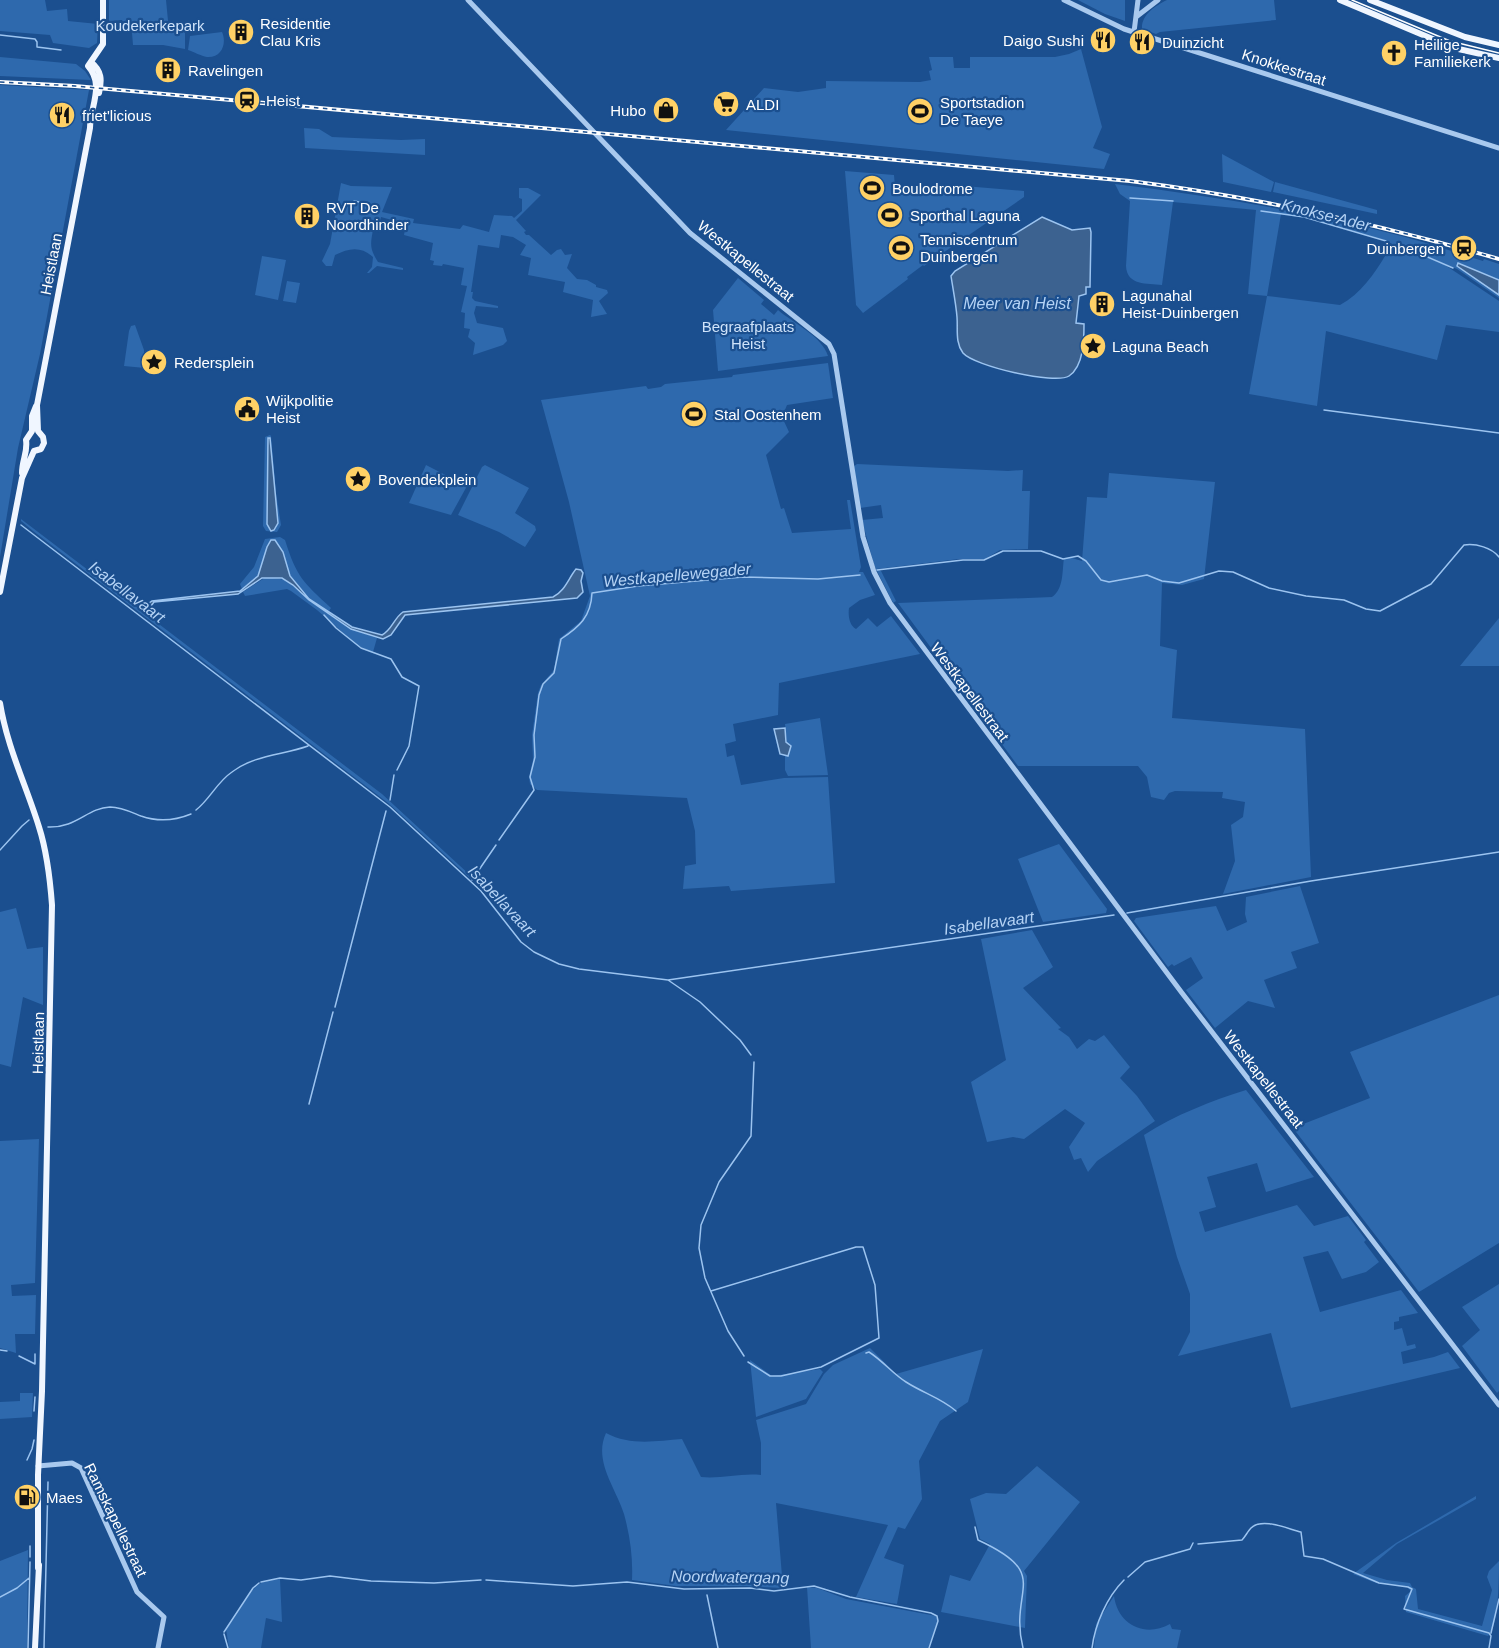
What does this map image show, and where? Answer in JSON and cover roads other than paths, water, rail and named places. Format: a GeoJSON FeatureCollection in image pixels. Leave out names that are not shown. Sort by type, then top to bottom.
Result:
{"type":"FeatureCollection","features":[{"type":"Feature","properties":{"kind":"main road","name":"Heistlaan"},"geometry":{"type":"LineString","coordinates":[[31,449],[41,449],[44,443],[37,426],[37,405],[90,128],[102,80],[98,69],[90,64],[104,44],[103,0]]}},
{"type":"Feature","properties":{"kind":"main road"},"geometry":{"type":"LineString","coordinates":[[1340,0],[1446,45],[1499,58]]}},
{"type":"Feature","properties":{"kind":"main road"},"geometry":{"type":"LineString","coordinates":[[1370,0],[1465,37],[1499,45]]}},
{"type":"Feature","properties":{"kind":"main road","name":"Heistlaan"},"geometry":{"type":"LineString","coordinates":[[31,449],[26,440],[31,434],[32,416],[37,405]]}},
{"type":"Feature","properties":{"kind":"main road"},"geometry":{"type":"LineString","coordinates":[[31,434],[39,434]]}},
{"type":"Feature","properties":{"kind":"main road","name":"Heistlaan"},"geometry":{"type":"LineString","coordinates":[[0,592],[22,476],[22,465],[31,449]]}},
{"type":"Feature","properties":{"kind":"main road","name":"Heistlaan"},"geometry":{"type":"LineString","coordinates":[[0,703],[9,743],[39,827],[52,899],[35,1648]]}},
{"type":"Feature","properties":{"kind":"street","name":"Westkapellestraat"},"geometry":{"type":"LineString","coordinates":[[468,0],[690,233],[830,344],[835,360],[863,537],[874,572],[890,603],[1182,993],[1499,1405]]}},
{"type":"Feature","properties":{"kind":"street","name":"Knokkestraat"},"geometry":{"type":"LineString","coordinates":[[1064,0],[1108,23],[1134,32],[1499,148]]}},
{"type":"Feature","properties":{"kind":"street"},"geometry":{"type":"LineString","coordinates":[[1134,32],[1138,0]]}},
{"type":"Feature","properties":{"kind":"street"},"geometry":{"type":"LineString","coordinates":[[1136,17],[1158,0]]}},
{"type":"Feature","properties":{"kind":"street","name":"Ramskapellestraat"},"geometry":{"type":"LineString","coordinates":[[40,1465],[75,1463],[81,1468],[137,1592],[164,1617],[158,1648]]}},
{"type":"Feature","properties":{"kind":"water","name":"Meer van Heist"},"geometry":{"type":"Polygon","coordinates":[[[1042,217],[1072,230],[1090,228],[1091,232],[1090,287],[1086,287],[1086,294],[1079,296],[1076,323],[1084,324],[1082,352],[1074,372],[1061,378],[1015,373],[982,363],[963,353],[958,340],[957,312],[951,276],[955,271],[1042,217]]]}},
{"type":"Feature","properties":{"kind":"water"},"geometry":{"type":"Polygon","coordinates":[[[1458,263],[1499,280],[1499,295],[1457,266],[1458,263]]]}},
{"type":"Feature","properties":{"kind":"water"},"geometry":{"type":"Polygon","coordinates":[[[268,438],[270,438],[278,523],[271,531],[267,524],[268,438]]]}},
{"type":"Feature","properties":{"kind":"water"},"geometry":{"type":"Polygon","coordinates":[[[271,540],[275,540],[283,552],[290,576],[309,599],[352,627],[382,635],[403,612],[553,597],[563,588],[576,569],[583,573],[581,581],[583,592],[577,598],[405,615],[391,635],[383,639],[351,629],[309,600],[282,578],[262,578],[238,594],[154,602],[148,610],[144,606],[146,602],[152,601],[240,591],[258,576],[271,540]]]}},
{"type":"Feature","properties":{"kind":"water"},"geometry":{"type":"Polygon","coordinates":[[[785,728],[786,742],[791,746],[788,756],[780,754],[774,729],[785,728]]]}},
{"type":"Feature","properties":{"kind":"waterway"},"geometry":{"type":"LineString","coordinates":[[0,35],[35,39],[37,47],[61,50]]}},
{"type":"Feature","properties":{"kind":"waterway","name":"Knokse Ader"},"geometry":{"type":"LineString","coordinates":[[1130,198],[1173,201]]}},
{"type":"Feature","properties":{"kind":"waterway"},"geometry":{"type":"LineString","coordinates":[[354,201],[364,203]]}},
{"type":"Feature","properties":{"kind":"waterway","name":"Knokse Ader"},"geometry":{"type":"LineString","coordinates":[[1261,211],[1304,217],[1386,241]]}},
{"type":"Feature","properties":{"kind":"waterway","name":"Knokse Ader"},"geometry":{"type":"LineString","coordinates":[[1402,246],[1453,268]]}},
{"type":"Feature","properties":{"kind":"waterway"},"geometry":{"type":"LineString","coordinates":[[1324,410],[1499,433]]}},
{"type":"Feature","properties":{"kind":"waterway","name":"Isabellavaart"},"geometry":{"type":"LineString","coordinates":[[21,525],[390,807],[481,891],[521,942],[534,952],[559,964],[579,969],[668,980],[1114,915]]}},
{"type":"Feature","properties":{"kind":"waterway","name":"Westkapellewegader"},"geometry":{"type":"LineString","coordinates":[[877,570],[963,560],[984,560],[1003,551],[1041,551],[1063,559],[1078,556],[1086,561],[1101,580],[1109,582],[1147,575],[1162,581],[1179,583],[1219,571],[1233,572],[1269,588],[1306,596],[1344,600],[1366,609],[1380,611],[1431,584],[1464,545],[1483,547],[1499,557]]}},
{"type":"Feature","properties":{"kind":"waterway","name":"Westkapellewegader"},"geometry":{"type":"LineString","coordinates":[[499,840],[534,790],[530,777],[535,757],[534,735],[539,695],[543,684],[554,673],[561,639],[583,620],[589,609],[592,593],[638,586],[743,577],[818,579],[860,575]]}},
{"type":"Feature","properties":{"kind":"waterway"},"geometry":{"type":"LineString","coordinates":[[324,615],[361,648],[391,659],[402,677],[419,686],[409,746],[397,770]]}},
{"type":"Feature","properties":{"kind":"waterway"},"geometry":{"type":"LineString","coordinates":[[196,810],[227,776],[241,766],[308,746]]}},
{"type":"Feature","properties":{"kind":"waterway"},"geometry":{"type":"LineString","coordinates":[[390,800],[394,775]]}},
{"type":"Feature","properties":{"kind":"waterway"},"geometry":{"type":"LineString","coordinates":[[48,827],[67,824],[102,808],[110,807],[160,820],[191,814]]}},
{"type":"Feature","properties":{"kind":"waterway"},"geometry":{"type":"LineString","coordinates":[[335,1007],[386,811]]}},
{"type":"Feature","properties":{"kind":"waterway"},"geometry":{"type":"LineString","coordinates":[[0,850],[29,820]]}},
{"type":"Feature","properties":{"kind":"waterway","name":"Westkapellewegader"},"geometry":{"type":"LineString","coordinates":[[472,880],[496,845]]}},
{"type":"Feature","properties":{"kind":"waterway","name":"Isabellavaart"},"geometry":{"type":"LineString","coordinates":[[1127,913],[1311,881],[1499,852]]}},
{"type":"Feature","properties":{"kind":"waterway"},"geometry":{"type":"LineString","coordinates":[[668,980],[700,1002],[740,1040],[751,1055]]}},
{"type":"Feature","properties":{"kind":"waterway"},"geometry":{"type":"LineString","coordinates":[[309,1104],[333,1012]]}},
{"type":"Feature","properties":{"kind":"waterway"},"geometry":{"type":"LineString","coordinates":[[744,1356],[728,1331],[705,1278],[699,1248],[701,1225],[719,1182],[751,1136],[754,1062]]}},
{"type":"Feature","properties":{"kind":"waterway"},"geometry":{"type":"LineString","coordinates":[[711,1291],[856,1247],[863,1247],[875,1285],[879,1338],[821,1367],[781,1376],[770,1376],[748,1362]]}},
{"type":"Feature","properties":{"kind":"waterway"},"geometry":{"type":"LineString","coordinates":[[0,1350],[7,1351]]}},
{"type":"Feature","properties":{"kind":"waterway"},"geometry":{"type":"LineString","coordinates":[[866,1353],[869,1352],[906,1382],[956,1411]]}},
{"type":"Feature","properties":{"kind":"waterway"},"geometry":{"type":"LineString","coordinates":[[19,1356],[35,1364],[35,1354]]}},
{"type":"Feature","properties":{"kind":"waterway"},"geometry":{"type":"LineString","coordinates":[[34,1411],[35,1397]]}},
{"type":"Feature","properties":{"kind":"waterway"},"geometry":{"type":"LineString","coordinates":[[27,1460],[34,1440]]}},
{"type":"Feature","properties":{"kind":"waterway"},"geometry":{"type":"LineString","coordinates":[[44,1648],[48,1482]]}},
{"type":"Feature","properties":{"kind":"waterway"},"geometry":{"type":"LineString","coordinates":[[1198,1544],[1242,1540],[1251,1528],[1262,1524],[1301,1532],[1304,1556],[1323,1559],[1379,1583],[1408,1587],[1412,1589],[1404,1609],[1489,1633],[1491,1636],[1489,1648]]}},
{"type":"Feature","properties":{"kind":"waterway"},"geometry":{"type":"LineString","coordinates":[[975,1527],[978,1540],[1001,1552],[1015,1563],[1022,1574],[1020,1628],[1023,1648]]}},
{"type":"Feature","properties":{"kind":"waterway"},"geometry":{"type":"LineString","coordinates":[[1128,1577],[1145,1562],[1190,1549],[1193,1543]]}},
{"type":"Feature","properties":{"kind":"waterway"},"geometry":{"type":"LineString","coordinates":[[30,1546],[30,1557]]}},
{"type":"Feature","properties":{"kind":"waterway"},"geometry":{"type":"LineString","coordinates":[[28,1648],[30,1562]]}},
{"type":"Feature","properties":{"kind":"waterway","name":"Noordwatergang"},"geometry":{"type":"LineString","coordinates":[[261,1582],[280,1578],[301,1580],[330,1576],[371,1581],[434,1583],[481,1580]]}},
{"type":"Feature","properties":{"kind":"waterway"},"geometry":{"type":"LineString","coordinates":[[0,1597],[29,1578]]}},
{"type":"Feature","properties":{"kind":"waterway","name":"Noordwatergang"},"geometry":{"type":"LineString","coordinates":[[486,1580],[573,1586],[627,1582],[684,1589],[750,1588],[774,1591],[814,1586],[850,1597],[937,1616],[938,1621],[929,1648]]}},
{"type":"Feature","properties":{"kind":"waterway"},"geometry":{"type":"LineString","coordinates":[[1092,1648],[1103,1611],[1112,1594],[1124,1580]]}},
{"type":"Feature","properties":{"kind":"waterway","name":"Noordwatergang"},"geometry":{"type":"LineString","coordinates":[[224,1632],[253,1588],[259,1583]]}},
{"type":"Feature","properties":{"kind":"waterway"},"geometry":{"type":"LineString","coordinates":[[707,1595],[718,1648]]}},
{"type":"Feature","properties":{"kind":"waterway"},"geometry":{"type":"LineString","coordinates":[[1491,1633],[1499,1599]]}},
{"type":"Feature","properties":{"kind":"waterway","name":"Noordwatergang"},"geometry":{"type":"LineString","coordinates":[[224,1634],[228,1648]]}},
{"type":"Feature","properties":{"kind":"tram line"},"geometry":{"type":"LineString","coordinates":[[1352,0],[1450,41],[1499,53]]}},
{"type":"Feature","properties":{"kind":"railway"},"geometry":{"type":"LineString","coordinates":[[0,82],[75,86],[1130,181],[1270,203],[1408,234],[1499,259]]}},
{"type":"Feature","properties":{"kind":"place","name":"Residentie Clau Kris"},"geometry":{"type":"Point","coordinates":[241,32]}},
{"type":"Feature","properties":{"kind":"place","name":"Daigo Sushi"},"geometry":{"type":"Point","coordinates":[1103,40]}},
{"type":"Feature","properties":{"kind":"place","name":"Duinzicht"},"geometry":{"type":"Point","coordinates":[1142,42]}},
{"type":"Feature","properties":{"kind":"place","name":"Heilige Familiekerk"},"geometry":{"type":"Point","coordinates":[1394,53]}},
{"type":"Feature","properties":{"kind":"place","name":"Ravelingen"},"geometry":{"type":"Point","coordinates":[168,70]}},
{"type":"Feature","properties":{"kind":"place","name":"Heist"},"geometry":{"type":"Point","coordinates":[247,100]}},
{"type":"Feature","properties":{"kind":"place","name":"ALDI"},"geometry":{"type":"Point","coordinates":[726,104]}},
{"type":"Feature","properties":{"kind":"place","name":"Hubo"},"geometry":{"type":"Point","coordinates":[666,110]}},
{"type":"Feature","properties":{"kind":"place","name":"Sportstadion De Taeye"},"geometry":{"type":"Point","coordinates":[920,111]}},
{"type":"Feature","properties":{"kind":"place","name":"friet'licious"},"geometry":{"type":"Point","coordinates":[62,115]}},
{"type":"Feature","properties":{"kind":"place","name":"Boulodrome"},"geometry":{"type":"Point","coordinates":[872,188]}},
{"type":"Feature","properties":{"kind":"place","name":"Sporthal Laguna"},"geometry":{"type":"Point","coordinates":[890,215]}},
{"type":"Feature","properties":{"kind":"place","name":"RVT De Noordhinder"},"geometry":{"type":"Point","coordinates":[307,216]}},
{"type":"Feature","properties":{"kind":"place","name":"Tenniscentrum Duinbergen"},"geometry":{"type":"Point","coordinates":[901,248]}},
{"type":"Feature","properties":{"kind":"place","name":"Duinbergen"},"geometry":{"type":"Point","coordinates":[1464,248]}},
{"type":"Feature","properties":{"kind":"place","name":"Lagunahal Heist-Duinbergen"},"geometry":{"type":"Point","coordinates":[1102,304]}},
{"type":"Feature","properties":{"kind":"place","name":"Laguna Beach"},"geometry":{"type":"Point","coordinates":[1093,346]}},
{"type":"Feature","properties":{"kind":"place","name":"Redersplein"},"geometry":{"type":"Point","coordinates":[154,362]}},
{"type":"Feature","properties":{"kind":"place","name":"Wijkpolitie Heist"},"geometry":{"type":"Point","coordinates":[247,409]}},
{"type":"Feature","properties":{"kind":"place","name":"Stal Oostenhem"},"geometry":{"type":"Point","coordinates":[694,414]}},
{"type":"Feature","properties":{"kind":"place","name":"Bovendekplein"},"geometry":{"type":"Point","coordinates":[358,479]}},
{"type":"Feature","properties":{"kind":"place","name":"Maes"},"geometry":{"type":"Point","coordinates":[27,1497]}},
{"type":"Feature","properties":{"kind":"park label","name":"Koudekerkepark"},"geometry":{"type":"Point","coordinates":[150,25]}},
{"type":"Feature","properties":{"kind":"park label","name":"Begraafplaats Heist"},"geometry":{"type":"Point","coordinates":[748,334]}}]}
